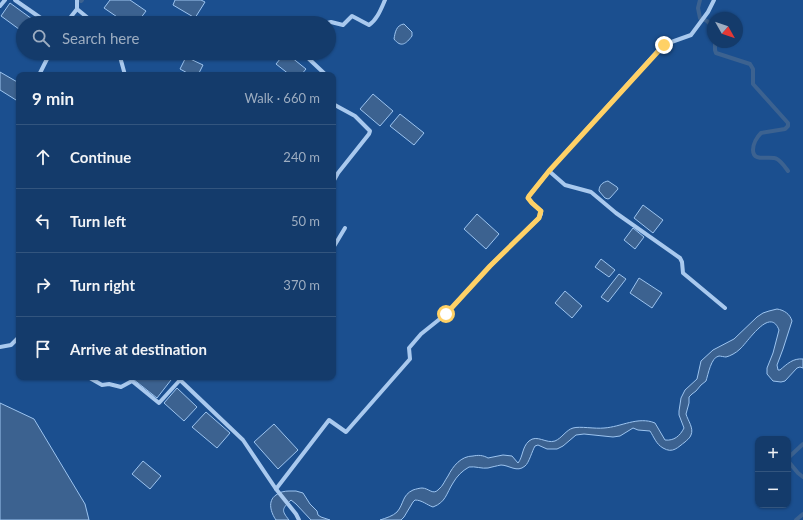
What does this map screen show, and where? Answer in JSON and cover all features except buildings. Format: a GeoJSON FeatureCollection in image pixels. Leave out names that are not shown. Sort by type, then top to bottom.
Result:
{"type":"FeatureCollection","features":[{"type":"Feature","properties":{"kind":"street"},"geometry":{"type":"LineString","coordinates":[[0,6],[5,0]]}},
{"type":"Feature","properties":{"kind":"street"},"geometry":{"type":"LineString","coordinates":[[14,0],[38,16]]}},
{"type":"Feature","properties":{"kind":"street"},"geometry":{"type":"LineString","coordinates":[[72,16],[77,9],[77,0]]}},
{"type":"Feature","properties":{"kind":"street"},"geometry":{"type":"LineString","coordinates":[[336,23],[343,25],[352,16],[369,26],[377,16],[385,0]]}},
{"type":"Feature","properties":{"kind":"street"},"geometry":{"type":"LineString","coordinates":[[276,489],[329,420],[346,432],[410,359],[409,348],[421,334],[446,314],[490,266],[539,218],[541,211],[528,198],[549,171],[664,45],[691,35],[708,12],[714,0]]}},
{"type":"Feature","properties":{"kind":"street"},"geometry":{"type":"LineString","coordinates":[[77,9],[86,16]]}},
{"type":"Feature","properties":{"kind":"street"},"geometry":{"type":"LineString","coordinates":[[40,72],[46,60]]}},
{"type":"Feature","properties":{"kind":"street"},"geometry":{"type":"LineString","coordinates":[[121,60],[125,72]]}},
{"type":"Feature","properties":{"kind":"street"},"geometry":{"type":"LineString","coordinates":[[310,60],[323,72]]}},
{"type":"Feature","properties":{"kind":"street"},"geometry":{"type":"LineString","coordinates":[[336,106],[355,116],[370,131],[336,177]]}},
{"type":"Feature","properties":{"kind":"street"},"geometry":{"type":"LineString","coordinates":[[549,171],[565,186],[591,192],[616,214],[680,258],[683,273],[726,308]]}},
{"type":"Feature","properties":{"kind":"street"},"geometry":{"type":"LineString","coordinates":[[336,243],[345,228]]}},
{"type":"Feature","properties":{"kind":"street"},"geometry":{"type":"LineString","coordinates":[[0,347],[10,346],[16,340]]}},
{"type":"Feature","properties":{"kind":"street"},"geometry":{"type":"LineString","coordinates":[[93,380],[102,386],[109,384],[121,387],[132,381],[159,403],[178,380]]}},
{"type":"Feature","properties":{"kind":"street"},"geometry":{"type":"LineString","coordinates":[[182,380],[243,440],[299,520]]}},
{"type":"Feature","properties":{"kind":"water"},"geometry":{"type":"Polygon","coordinates":[[[110,0],[130,0],[146,11],[142,16],[116,16],[104,8],[110,0]]]}},
{"type":"Feature","properties":{"kind":"water"},"geometry":{"type":"Polygon","coordinates":[[[175,0],[201,0],[205,2],[196,16],[192,16],[173,5],[175,0]]]}},
{"type":"Feature","properties":{"kind":"water"},"geometry":{"type":"Polygon","coordinates":[[[10,3],[28,16],[16,16],[16,27],[1,16],[10,3]]]}},
{"type":"Feature","properties":{"kind":"water"},"geometry":{"type":"Polygon","coordinates":[[[404,24],[412,32],[412,36],[406,43],[401,44],[394,39],[395,32],[399,26],[404,24]]]}},
{"type":"Feature","properties":{"kind":"water"},"geometry":{"type":"Polygon","coordinates":[[[184,60],[192,60],[203,65],[200,72],[186,72],[180,69],[184,60]]]}},
{"type":"Feature","properties":{"kind":"water"},"geometry":{"type":"Polygon","coordinates":[[[279,60],[295,60],[306,69],[304,72],[286,72],[276,64],[279,60]]]}},
{"type":"Feature","properties":{"kind":"water"},"geometry":{"type":"Polygon","coordinates":[[[0,72],[16,81],[16,100],[0,90],[0,72]]]}},
{"type":"Feature","properties":{"kind":"water"},"geometry":{"type":"Polygon","coordinates":[[[373,94],[393,111],[380,126],[360,109],[373,94]]]}},
{"type":"Feature","properties":{"kind":"water"},"geometry":{"type":"Polygon","coordinates":[[[400,114],[424,133],[414,145],[390,126],[400,114]]]}},
{"type":"Feature","properties":{"kind":"water"},"geometry":{"type":"Polygon","coordinates":[[[608,181],[618,189],[608,199],[605,198],[599,191],[602,184],[608,181]]]}},
{"type":"Feature","properties":{"kind":"water"},"geometry":{"type":"Polygon","coordinates":[[[643,205],[663,220],[653,233],[634,218],[643,205]]]}},
{"type":"Feature","properties":{"kind":"water"},"geometry":{"type":"Polygon","coordinates":[[[477,214],[499,234],[486,249],[464,229],[477,214]]]}},
{"type":"Feature","properties":{"kind":"water"},"geometry":{"type":"Polygon","coordinates":[[[633,228],[644,237],[635,249],[624,240],[633,228]]]}},
{"type":"Feature","properties":{"kind":"water"},"geometry":{"type":"Polygon","coordinates":[[[601,259],[615,270],[609,277],[595,267],[601,259]]]}},
{"type":"Feature","properties":{"kind":"water"},"geometry":{"type":"Polygon","coordinates":[[[619,274],[626,279],[608,302],[601,297],[619,274]]]}},
{"type":"Feature","properties":{"kind":"water"},"geometry":{"type":"Polygon","coordinates":[[[639,278],[662,293],[652,308],[630,293],[639,278]]]}},
{"type":"Feature","properties":{"kind":"water"},"geometry":{"type":"Polygon","coordinates":[[[565,291],[582,306],[572,318],[555,303],[565,291]]]}},
{"type":"Feature","properties":{"kind":"water"},"geometry":{"type":"Polygon","coordinates":[[[777,309],[782,310],[790,316],[792,321],[777,365],[778,370],[796,359],[803,359],[803,368],[797,368],[785,381],[773,381],[767,374],[767,368],[773,353],[779,330],[775,324],[770,322],[765,324],[753,334],[737,352],[726,357],[719,356],[714,359],[706,381],[689,397],[686,414],[691,427],[691,436],[675,449],[667,450],[661,446],[650,431],[633,428],[620,436],[613,437],[584,434],[576,435],[557,449],[547,449],[538,445],[535,446],[528,462],[525,466],[519,469],[504,465],[486,468],[469,467],[458,476],[441,503],[433,507],[415,500],[401,520],[380,520],[397,512],[409,492],[422,488],[433,492],[437,491],[442,486],[455,465],[469,456],[477,455],[488,458],[503,455],[512,456],[518,463],[525,446],[532,439],[535,438],[552,442],[573,428],[604,428],[636,421],[649,421],[655,423],[665,440],[674,439],[679,436],[684,428],[679,415],[681,398],[685,390],[697,379],[701,361],[713,350],[734,339],[757,317],[763,313],[777,309]]]}},
{"type":"Feature","properties":{"kind":"water"},"geometry":{"type":"Polygon","coordinates":[[[134,380],[171,380],[157,398],[134,380]]]}},
{"type":"Feature","properties":{"kind":"water"},"geometry":{"type":"Polygon","coordinates":[[[177,388],[197,407],[184,421],[164,403],[177,388]]]}},
{"type":"Feature","properties":{"kind":"water"},"geometry":{"type":"Polygon","coordinates":[[[0,403],[34,419],[85,504],[89,520],[0,520],[0,403]]]}},
{"type":"Feature","properties":{"kind":"water"},"geometry":{"type":"Polygon","coordinates":[[[206,412],[230,433],[217,448],[192,427],[206,412]]]}},
{"type":"Feature","properties":{"kind":"water"},"geometry":{"type":"Polygon","coordinates":[[[274,424],[298,450],[278,469],[254,442],[274,424]]]}},
{"type":"Feature","properties":{"kind":"water"},"geometry":{"type":"Polygon","coordinates":[[[143,461],[161,476],[150,489],[132,474],[143,461]]]}},
{"type":"Feature","properties":{"kind":"water"},"geometry":{"type":"Polygon","coordinates":[[[284,491],[296,491],[303,493],[310,504],[317,511],[318,515],[330,520],[311,520],[291,500],[284,508],[284,512],[289,520],[276,520],[271,511],[273,498],[284,491]]]}},
{"type":"Feature","properties":{"kind":"waterway"},"geometry":{"type":"LineString","coordinates":[[700,0],[698,8],[700,18],[707,21]]}},
{"type":"Feature","properties":{"kind":"waterway"},"geometry":{"type":"LineString","coordinates":[[715,48],[716,53],[750,64],[753,69],[753,84],[788,123],[788,126],[785,129],[761,133],[758,136],[753,150],[754,154],[759,158],[777,159],[788,171]]}},
{"type":"Feature","properties":{"kind":"waterway"},"geometry":{"type":"LineString","coordinates":[[791,455],[803,444]]}},
{"type":"Feature","properties":{"kind":"waterway"},"geometry":{"type":"LineString","coordinates":[[791,465],[803,477]]}},
{"type":"Feature","properties":{"kind":"waterway"},"geometry":{"type":"LineString","coordinates":[[796,520],[803,514]]}},
{"type":"Feature","properties":{"kind":"route"},"geometry":{"type":"LineString","coordinates":[[446,314],[490,266],[539,218],[541,211],[532,203],[528,198],[529,196],[549,171],[664,45]]}}]}
